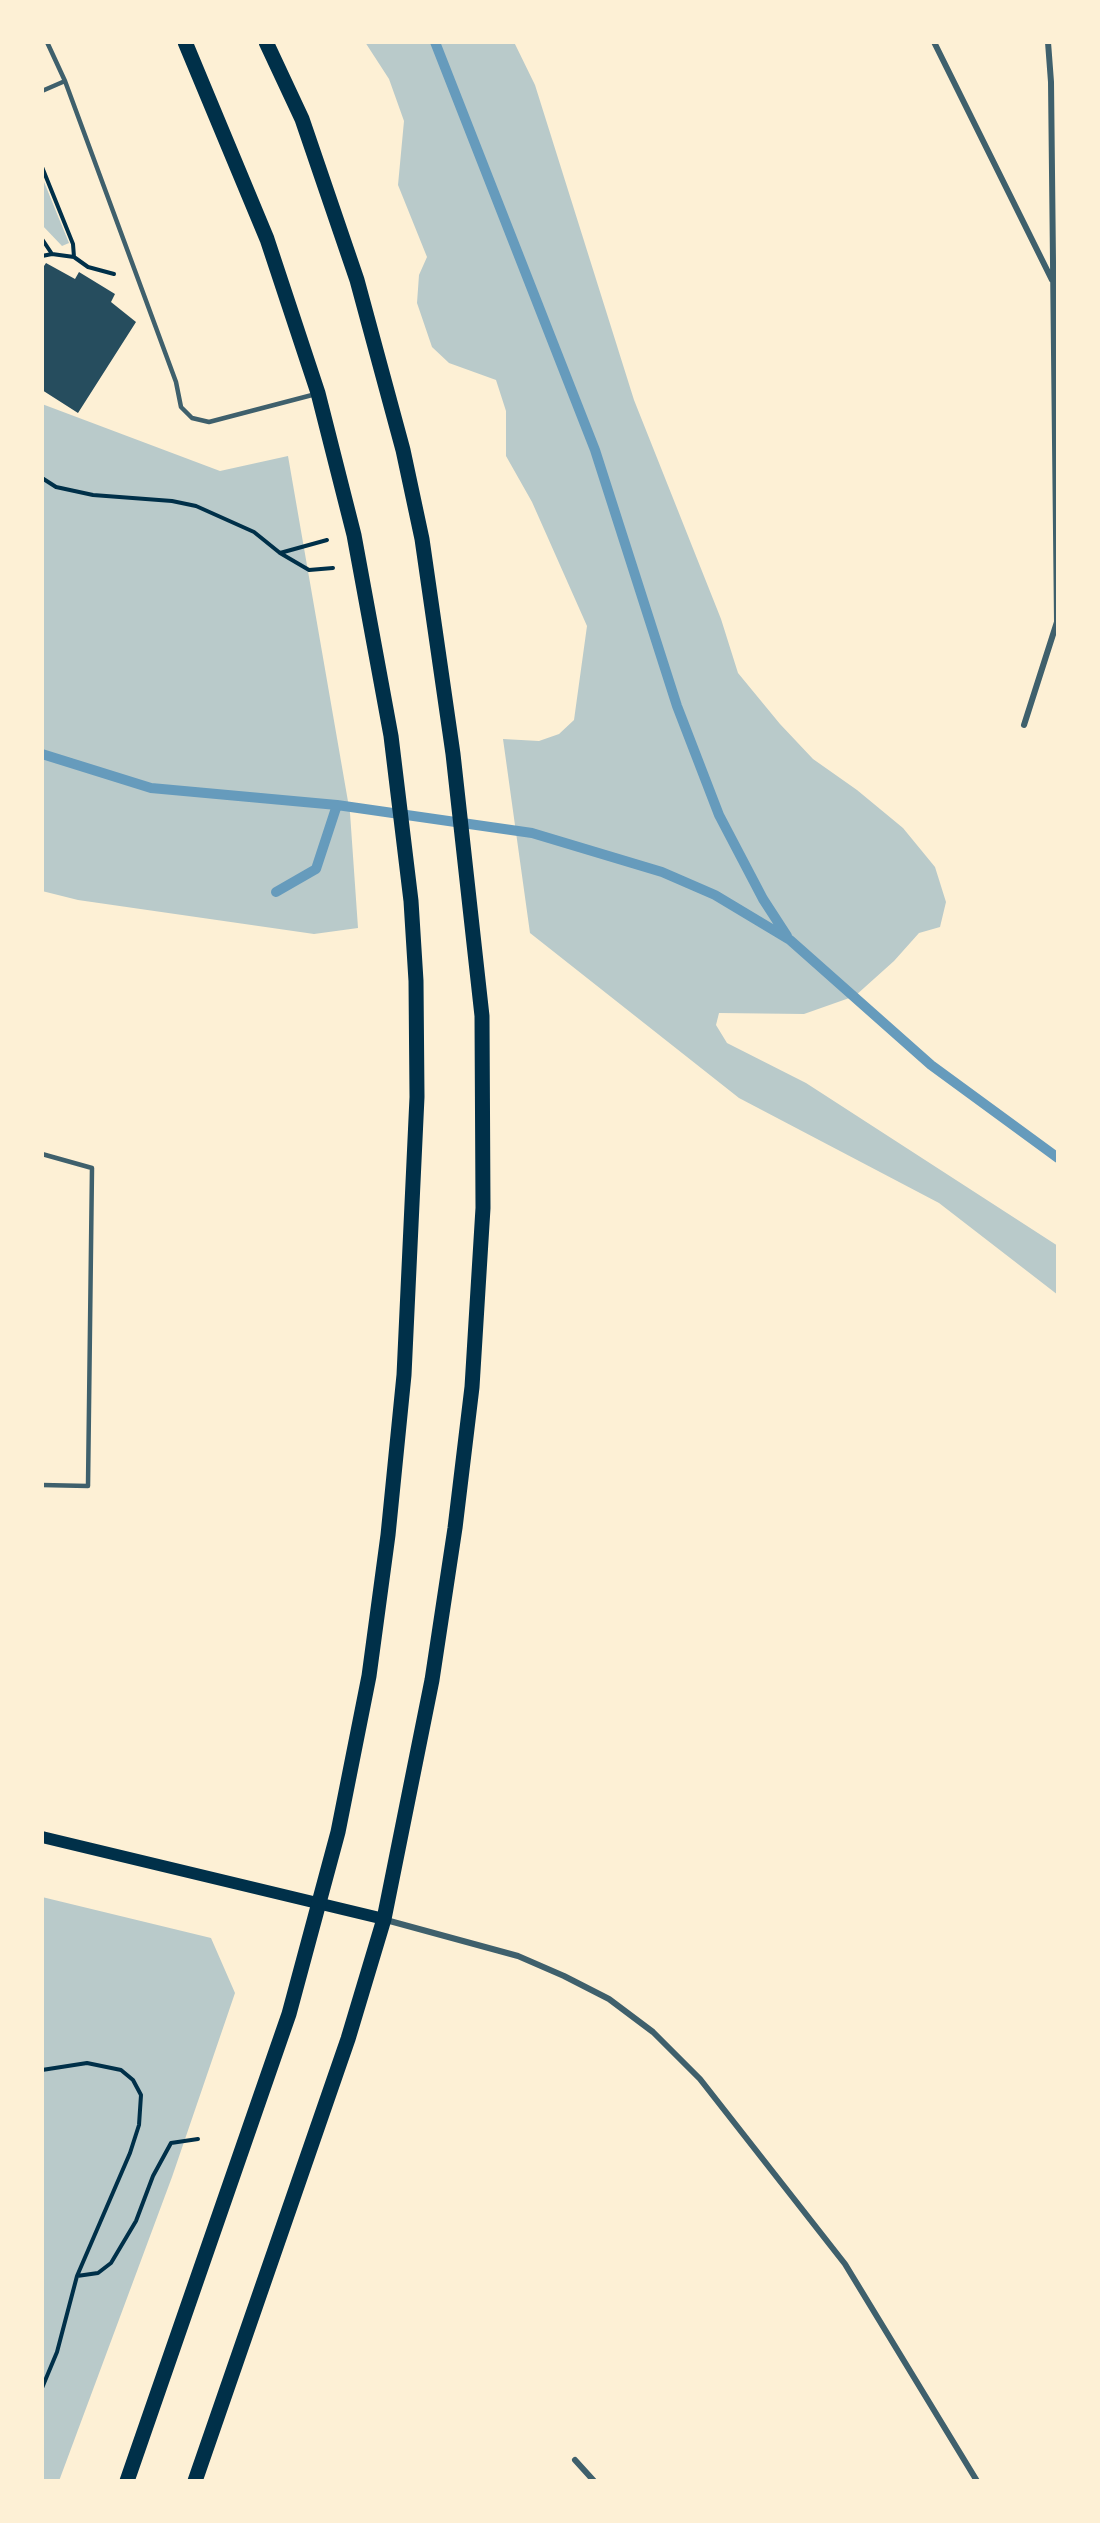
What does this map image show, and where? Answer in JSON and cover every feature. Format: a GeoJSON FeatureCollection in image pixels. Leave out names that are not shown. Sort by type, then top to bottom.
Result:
{"type":"FeatureCollection","features":[{"type":"Feature","properties":{"kind":"main road"},"geometry":{"type":"LineString","coordinates":[[127,2481],[289,2014],[338,1832],[369,1676],[388,1535],[404,1375],[417,1097],[416,981],[411,901],[391,736],[361,566],[318,393],[267,239],[185,42]]}},
{"type":"Feature","properties":{"kind":"main road"},"geometry":{"type":"LineString","coordinates":[[195,2481],[348,2039],[384,1919],[432,1680],[455,1528],[472,1387],[483,1208],[482,1016],[453,754],[429,581],[403,450],[357,280],[302,119],[266,42]]}},
{"type":"Feature","properties":{"kind":"main road"},"geometry":{"type":"LineString","coordinates":[[42,1837],[384,1919]]}},
{"type":"Feature","properties":{"kind":"street"},"geometry":{"type":"LineString","coordinates":[[934,42],[1053,283]]}},
{"type":"Feature","properties":{"kind":"street"},"geometry":{"type":"LineString","coordinates":[[1024,725],[1057,622],[1051,82],[1048,42]]}},
{"type":"Feature","properties":{"kind":"street"},"geometry":{"type":"LineString","coordinates":[[384,1919],[518,1956],[609,1999],[653,2031],[700,2079],[845,2264],[977,2481]]}},
{"type":"Feature","properties":{"kind":"street"},"geometry":{"type":"LineString","coordinates":[[575,2460],[594,2481]]}},
{"type":"Feature","properties":{"kind":"lane"},"geometry":{"type":"LineString","coordinates":[[47,42],[65,81],[135,269],[176,382],[181,407],[192,418],[209,422],[318,393]]}},
{"type":"Feature","properties":{"kind":"lane"},"geometry":{"type":"LineString","coordinates":[[42,91],[65,81]]}},
{"type":"Feature","properties":{"kind":"lane"},"geometry":{"type":"LineString","coordinates":[[42,1154],[92,1168],[88,1486],[42,1485]]}},
{"type":"Feature","properties":{"kind":"path"},"geometry":{"type":"LineString","coordinates":[[42,167],[74,244],[74,257]]}},
{"type":"Feature","properties":{"kind":"path"},"geometry":{"type":"LineString","coordinates":[[42,239],[52,254]]}},
{"type":"Feature","properties":{"kind":"path"},"geometry":{"type":"LineString","coordinates":[[42,256],[52,254],[74,257],[88,267],[110,274],[135,269]]}},
{"type":"Feature","properties":{"kind":"path"},"geometry":{"type":"LineString","coordinates":[[42,478],[56,487],[93,495],[172,501],[196,506],[254,532],[280,553],[309,570],[361,566]]}},
{"type":"Feature","properties":{"kind":"path"},"geometry":{"type":"LineString","coordinates":[[280,553],[305,545],[354,535]]}},
{"type":"Feature","properties":{"kind":"path"},"geometry":{"type":"LineString","coordinates":[[42,2070],[87,2063],[121,2070],[133,2080],[141,2095],[139,2125],[130,2153],[77,2276],[57,2352],[42,2388]]}},
{"type":"Feature","properties":{"kind":"path"},"geometry":{"type":"LineString","coordinates":[[77,2276],[98,2273],[111,2263],[136,2221],[153,2176],[171,2143],[198,2139]]}},
{"type":"Feature","properties":{"kind":"shaded area"},"geometry":{"type":"Polygon","coordinates":[[[365,42],[514,42],[535,85],[634,400],[721,619],[738,673],[780,724],[813,759],[857,790],[903,828],[935,867],[946,902],[940,927],[919,933],[894,961],[855,996],[804,1014],[719,1013],[716,1025],[727,1043],[806,1083],[1058,1246],[1058,1295],[939,1203],[739,1098],[530,933],[503,739],[539,741],[559,734],[574,720],[587,626],[532,502],[506,456],[506,411],[496,380],[449,363],[432,347],[417,303],[419,275],[427,257],[398,185],[404,121],[389,79],[365,42]]]}},
{"type":"Feature","properties":{"kind":"shaded area"},"geometry":{"type":"Polygon","coordinates":[[[42,177],[69,243],[62,246],[42,225],[42,177]]]}},
{"type":"Feature","properties":{"kind":"shaded area"},"geometry":{"type":"Polygon","coordinates":[[[42,404],[220,471],[288,456],[350,813],[358,928],[314,934],[78,900],[42,891],[42,404]]]}},
{"type":"Feature","properties":{"kind":"shaded area"},"geometry":{"type":"Polygon","coordinates":[[[42,1897],[211,1938],[235,1993],[172,2177],[59,2481],[42,2481],[42,1897]]]}},
{"type":"Feature","properties":{"kind":"building"},"geometry":{"type":"Polygon","coordinates":[[[46,263],[75,279],[79,272],[115,294],[111,302],[136,322],[78,413],[42,390],[42,269],[46,263]]]}},
{"type":"Feature","properties":{"kind":"waterway"},"geometry":{"type":"LineString","coordinates":[[435,42],[595,450],[677,706],[719,815],[763,899],[787,936]]}},
{"type":"Feature","properties":{"kind":"waterway"},"geometry":{"type":"LineString","coordinates":[[42,754],[151,788],[337,805],[532,833],[662,872],[715,895],[790,940],[931,1065],[1058,1158]]}},
{"type":"Feature","properties":{"kind":"waterway"},"geometry":{"type":"LineString","coordinates":[[276,892],[316,869],[337,805]]}}]}
